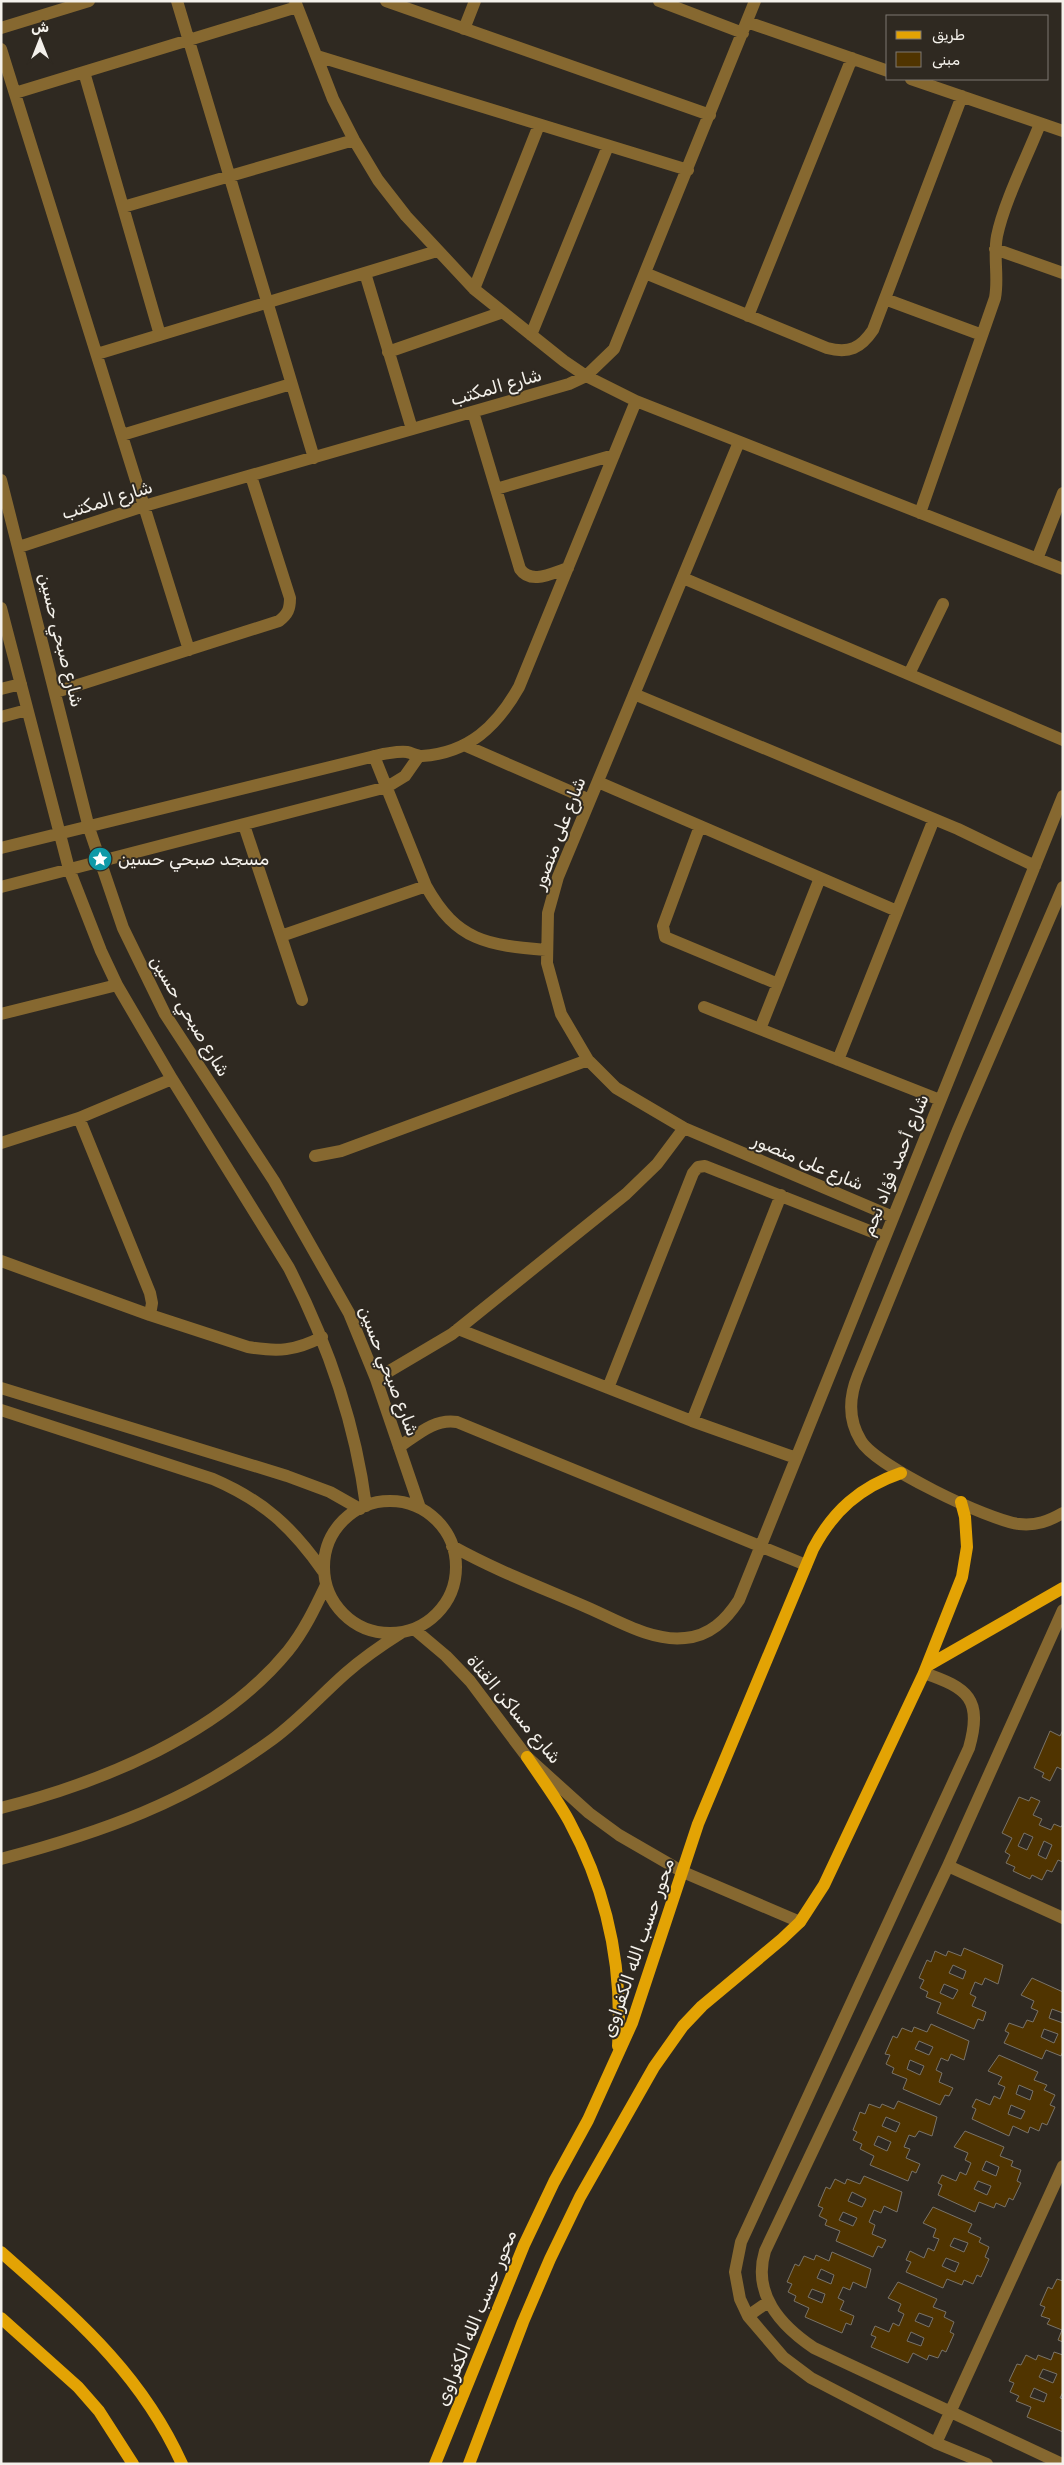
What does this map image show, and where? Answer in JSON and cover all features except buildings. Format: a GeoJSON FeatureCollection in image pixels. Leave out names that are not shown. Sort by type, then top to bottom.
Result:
{"type":"FeatureCollection","features":[{"type":"Feature","properties":{"kind":"main road","name":"محور حسب الله الكفراوى"},"geometry":{"type":"LineString","coordinates":[[435,2464],[524,2245],[618,2057],[655,1958],[698,1824],[820,1534],[842,1507],[869,1486],[901,1472]]}},
{"type":"Feature","properties":{"kind":"main road"},"geometry":{"type":"LineString","coordinates":[[469,2464],[523,2322],[550,2259],[580,2197],[654,2067],[683,2026],[702,2006],[800,1922],[824,1885],[925,1670],[965,1562],[967,1532],[961,1502]]}},
{"type":"Feature","properties":{"kind":"main road"},"geometry":{"type":"LineString","coordinates":[[925,1670],[1063,1588]]}},
{"type":"Feature","properties":{"kind":"main road"},"geometry":{"type":"LineString","coordinates":[[527,1757],[568,1820],[597,1884],[607,1918],[618,1987],[618,2057]]}},
{"type":"Feature","properties":{"kind":"main road"},"geometry":{"type":"LineString","coordinates":[[1,2252],[91,2333],[112,2356],[149,2405],[182,2464]]}},
{"type":"Feature","properties":{"kind":"main road"},"geometry":{"type":"LineString","coordinates":[[1,2318],[78,2387],[99,2411],[133,2464]]}},
{"type":"Feature","properties":{"kind":"street"},"geometry":{"type":"LineString","coordinates":[[1,28],[89,1]]}},
{"type":"Feature","properties":{"kind":"street"},"geometry":{"type":"LineString","coordinates":[[177,1],[314,458]]}},
{"type":"Feature","properties":{"kind":"street"},"geometry":{"type":"LineString","coordinates":[[464,29],[475,1]]}},
{"type":"Feature","properties":{"kind":"street"},"geometry":{"type":"LineString","coordinates":[[659,1],[852,58],[886,70]]}},
{"type":"Feature","properties":{"kind":"street","name":"شارع المكتب"},"geometry":{"type":"LineString","coordinates":[[19,547],[144,506],[569,384],[586,376],[614,349],[755,1]]}},
{"type":"Feature","properties":{"kind":"street"},"geometry":{"type":"LineString","coordinates":[[393,3],[710,115]]}},
{"type":"Feature","properties":{"kind":"street"},"geometry":{"type":"LineString","coordinates":[[15,93],[188,40],[296,4],[334,99],[354,140],[384,187],[406,216],[474,289],[586,376],[636,401],[1063,568]]}},
{"type":"Feature","properties":{"kind":"street"},"geometry":{"type":"LineString","coordinates":[[1,48],[189,650]]}},
{"type":"Feature","properties":{"kind":"street"},"geometry":{"type":"LineString","coordinates":[[317,56],[688,170]]}},
{"type":"Feature","properties":{"kind":"street"},"geometry":{"type":"LineString","coordinates":[[748,316],[852,58]]}},
{"type":"Feature","properties":{"kind":"street"},"geometry":{"type":"LineString","coordinates":[[84,72],[160,335]]}},
{"type":"Feature","properties":{"kind":"street"},"geometry":{"type":"LineString","coordinates":[[914,80],[1063,131]]}},
{"type":"Feature","properties":{"kind":"street"},"geometry":{"type":"LineString","coordinates":[[645,273],[841,352],[854,349],[866,342],[873,330],[962,96]]}},
{"type":"Feature","properties":{"kind":"street"},"geometry":{"type":"LineString","coordinates":[[920,513],[982,335],[997,286],[995,249],[1000,226],[1040,124]]}},
{"type":"Feature","properties":{"kind":"street"},"geometry":{"type":"LineString","coordinates":[[474,289],[539,125]]}},
{"type":"Feature","properties":{"kind":"street"},"geometry":{"type":"LineString","coordinates":[[123,206],[354,140]]}},
{"type":"Feature","properties":{"kind":"street"},"geometry":{"type":"LineString","coordinates":[[532,335],[608,146]]}},
{"type":"Feature","properties":{"kind":"street"},"geometry":{"type":"LineString","coordinates":[[995,249],[1063,273]]}},
{"type":"Feature","properties":{"kind":"street"},"geometry":{"type":"LineString","coordinates":[[97,354],[437,251]]}},
{"type":"Feature","properties":{"kind":"street"},"geometry":{"type":"LineString","coordinates":[[365,273],[412,429]]}},
{"type":"Feature","properties":{"kind":"street"},"geometry":{"type":"LineString","coordinates":[[885,299],[982,335]]}},
{"type":"Feature","properties":{"kind":"street"},"geometry":{"type":"LineString","coordinates":[[388,352],[503,312]]}},
{"type":"Feature","properties":{"kind":"street"},"geometry":{"type":"LineString","coordinates":[[122,435],[291,384]]}},
{"type":"Feature","properties":{"kind":"street"},"geometry":{"type":"LineString","coordinates":[[1,848],[89,828],[374,756],[395,752],[419,756],[442,753],[464,745],[487,731],[506,711],[519,687],[636,401]]}},
{"type":"Feature","properties":{"kind":"street"},"geometry":{"type":"LineString","coordinates":[[473,412],[524,574],[536,578],[568,568]]}},
{"type":"Feature","properties":{"kind":"street","name":"شارع على منصور"},"geometry":{"type":"LineString","coordinates":[[739,442],[558,877],[548,913],[547,963],[561,1014],[588,1060],[616,1088],[684,1128],[893,1217]]}},
{"type":"Feature","properties":{"kind":"street"},"geometry":{"type":"LineString","coordinates":[[496,489],[614,455]]}},
{"type":"Feature","properties":{"kind":"street"},"geometry":{"type":"LineString","coordinates":[[56,692],[279,621],[286,615],[290,606],[290,598],[251,476]]}},
{"type":"Feature","properties":{"kind":"street","name":"شارع صبحي حسين"},"geometry":{"type":"LineString","coordinates":[[1,480],[89,828],[123,928],[150,987],[180,1039],[274,1181],[333,1282],[360,1338],[376,1379],[420,1508]]}},
{"type":"Feature","properties":{"kind":"street"},"geometry":{"type":"LineString","coordinates":[[1037,559],[1063,492]]}},
{"type":"Feature","properties":{"kind":"street"},"geometry":{"type":"LineString","coordinates":[[683,578],[1063,740]]}},
{"type":"Feature","properties":{"kind":"street"},"geometry":{"type":"LineString","coordinates":[[908,674],[943,604]]}},
{"type":"Feature","properties":{"kind":"street"},"geometry":{"type":"LineString","coordinates":[[1,608],[59,835],[84,913],[117,985],[289,1268],[322,1337],[335,1372],[355,1441],[363,1507]]}},
{"type":"Feature","properties":{"kind":"street"},"geometry":{"type":"LineString","coordinates":[[1,689],[21,684]]}},
{"type":"Feature","properties":{"kind":"street"},"geometry":{"type":"LineString","coordinates":[[634,694],[934,819],[1035,866]]}},
{"type":"Feature","properties":{"kind":"street"},"geometry":{"type":"LineString","coordinates":[[1,717],[28,710]]}},
{"type":"Feature","properties":{"kind":"street"},"geometry":{"type":"LineString","coordinates":[[464,745],[590,800]]}},
{"type":"Feature","properties":{"kind":"street"},"geometry":{"type":"LineString","coordinates":[[374,756],[426,886],[436,904],[449,919],[481,941],[500,946],[546,950]]}},
{"type":"Feature","properties":{"kind":"street"},"geometry":{"type":"LineString","coordinates":[[1,887],[387,787],[404,776],[419,756]]}},
{"type":"Feature","properties":{"kind":"street"},"geometry":{"type":"LineString","coordinates":[[598,782],[897,911]]}},
{"type":"Feature","properties":{"kind":"street","name":"شارع أحمد فؤاد نجم"},"geometry":{"type":"LineString","coordinates":[[760,1546],[1063,796]]}},
{"type":"Feature","properties":{"kind":"street"},"geometry":{"type":"LineString","coordinates":[[838,1060],[934,819]]}},
{"type":"Feature","properties":{"kind":"street"},"geometry":{"type":"LineString","coordinates":[[244,825],[302,1000]]}},
{"type":"Feature","properties":{"kind":"street"},"geometry":{"type":"LineString","coordinates":[[700,826],[663,926],[665,937],[778,984]]}},
{"type":"Feature","properties":{"kind":"street"},"geometry":{"type":"LineString","coordinates":[[760,1029],[820,878]]}},
{"type":"Feature","properties":{"kind":"street"},"geometry":{"type":"LineString","coordinates":[[281,936],[426,886]]}},
{"type":"Feature","properties":{"kind":"street"},"geometry":{"type":"LineString","coordinates":[[1063,887],[958,1130],[853,1388],[852,1416],[862,1442],[882,1462],[961,1502],[1018,1524],[1041,1523],[1063,1513]]}},
{"type":"Feature","properties":{"kind":"street"},"geometry":{"type":"LineString","coordinates":[[1,1014],[117,985]]}},
{"type":"Feature","properties":{"kind":"street"},"geometry":{"type":"LineString","coordinates":[[704,1007],[940,1100]]}},
{"type":"Feature","properties":{"kind":"street"},"geometry":{"type":"LineString","coordinates":[[315,1156],[341,1151],[588,1060]]}},
{"type":"Feature","properties":{"kind":"street"},"geometry":{"type":"LineString","coordinates":[[1,1144],[79,1118],[172,1078]]}},
{"type":"Feature","properties":{"kind":"street"},"geometry":{"type":"LineString","coordinates":[[79,1118],[150,1293],[152,1303],[150,1315]]}},
{"type":"Feature","properties":{"kind":"street"},"geometry":{"type":"LineString","coordinates":[[376,1379],[458,1329],[626,1194],[657,1164],[684,1128]]}},
{"type":"Feature","properties":{"kind":"street"},"geometry":{"type":"LineString","coordinates":[[608,1388],[695,1170],[705,1166],[885,1237]]}},
{"type":"Feature","properties":{"kind":"street"},"geometry":{"type":"LineString","coordinates":[[692,1421],[781,1195]]}},
{"type":"Feature","properties":{"kind":"street"},"geometry":{"type":"LineString","coordinates":[[1,1261],[150,1315],[248,1347],[264,1350],[293,1349],[322,1337]]}},
{"type":"Feature","properties":{"kind":"street"},"geometry":{"type":"LineString","coordinates":[[458,1329],[692,1421],[796,1458]]}},
{"type":"Feature","properties":{"kind":"street"},"geometry":{"type":"LineString","coordinates":[[1,1388],[280,1473],[363,1507]]}},
{"type":"Feature","properties":{"kind":"street"},"geometry":{"type":"LineString","coordinates":[[1,1410],[213,1479],[234,1488],[255,1500],[286,1524],[301,1540],[324,1571]]}},
{"type":"Feature","properties":{"kind":"street"},"geometry":{"type":"LineString","coordinates":[[399,1446],[431,1426],[448,1420],[457,1422],[806,1565]]}},
{"type":"Feature","properties":{"kind":"street"},"geometry":{"type":"LineString","coordinates":[[393,1502],[420,1508],[440,1524],[452,1546],[456,1560],[453,1588],[438,1613],[414,1629],[400,1632],[373,1631],[348,1619],[331,1598],[326,1585],[324,1571],[324,1556],[336,1528],[363,1507],[393,1502]]}},
{"type":"Feature","properties":{"kind":"street"},"geometry":{"type":"LineString","coordinates":[[452,1546],[485,1564],[650,1634],[685,1638],[702,1634],[717,1626],[730,1614],[739,1600],[760,1546]]}},
{"type":"Feature","properties":{"kind":"street"},"geometry":{"type":"LineString","coordinates":[[1,1808],[51,1796],[128,1766],[164,1747],[218,1713],[253,1686],[288,1650],[303,1630],[326,1585]]}},
{"type":"Feature","properties":{"kind":"street"},"geometry":{"type":"LineString","coordinates":[[1062,2464],[814,2348],[790,2329],[768,2302],[762,2283],[761,2271],[765,2251],[1059,1631],[1063,1610]]}},
{"type":"Feature","properties":{"kind":"street","name":"شارع مساكن القناة"},"geometry":{"type":"LineString","coordinates":[[414,1629],[446,1656],[470,1681],[527,1757],[589,1813],[619,1835],[683,1872],[800,1922]]}},
{"type":"Feature","properties":{"kind":"street"},"geometry":{"type":"LineString","coordinates":[[1,1859],[107,1828],[173,1800],[208,1781],[274,1738],[305,1714],[348,1672],[400,1632]]}},
{"type":"Feature","properties":{"kind":"street"},"geometry":{"type":"LineString","coordinates":[[925,1670],[952,1683],[966,1695],[974,1715],[972,1737],[741,2242],[736,2258],[735,2282],[748,2316],[772,2346],[797,2369],[936,2443],[986,2464]]}},
{"type":"Feature","properties":{"kind":"street"},"geometry":{"type":"LineString","coordinates":[[948,1866],[1063,1918]]}},
{"type":"Feature","properties":{"kind":"street"},"geometry":{"type":"LineString","coordinates":[[936,2443],[1063,2166]]}},
{"type":"Feature","properties":{"kind":"street"},"geometry":{"type":"LineString","coordinates":[[748,2316],[768,2302]]}},
{"type":"Feature","properties":{"kind":"place","name":"مسجد صبحي حسين"},"geometry":{"type":"Point","coordinates":[100,859]}}]}
